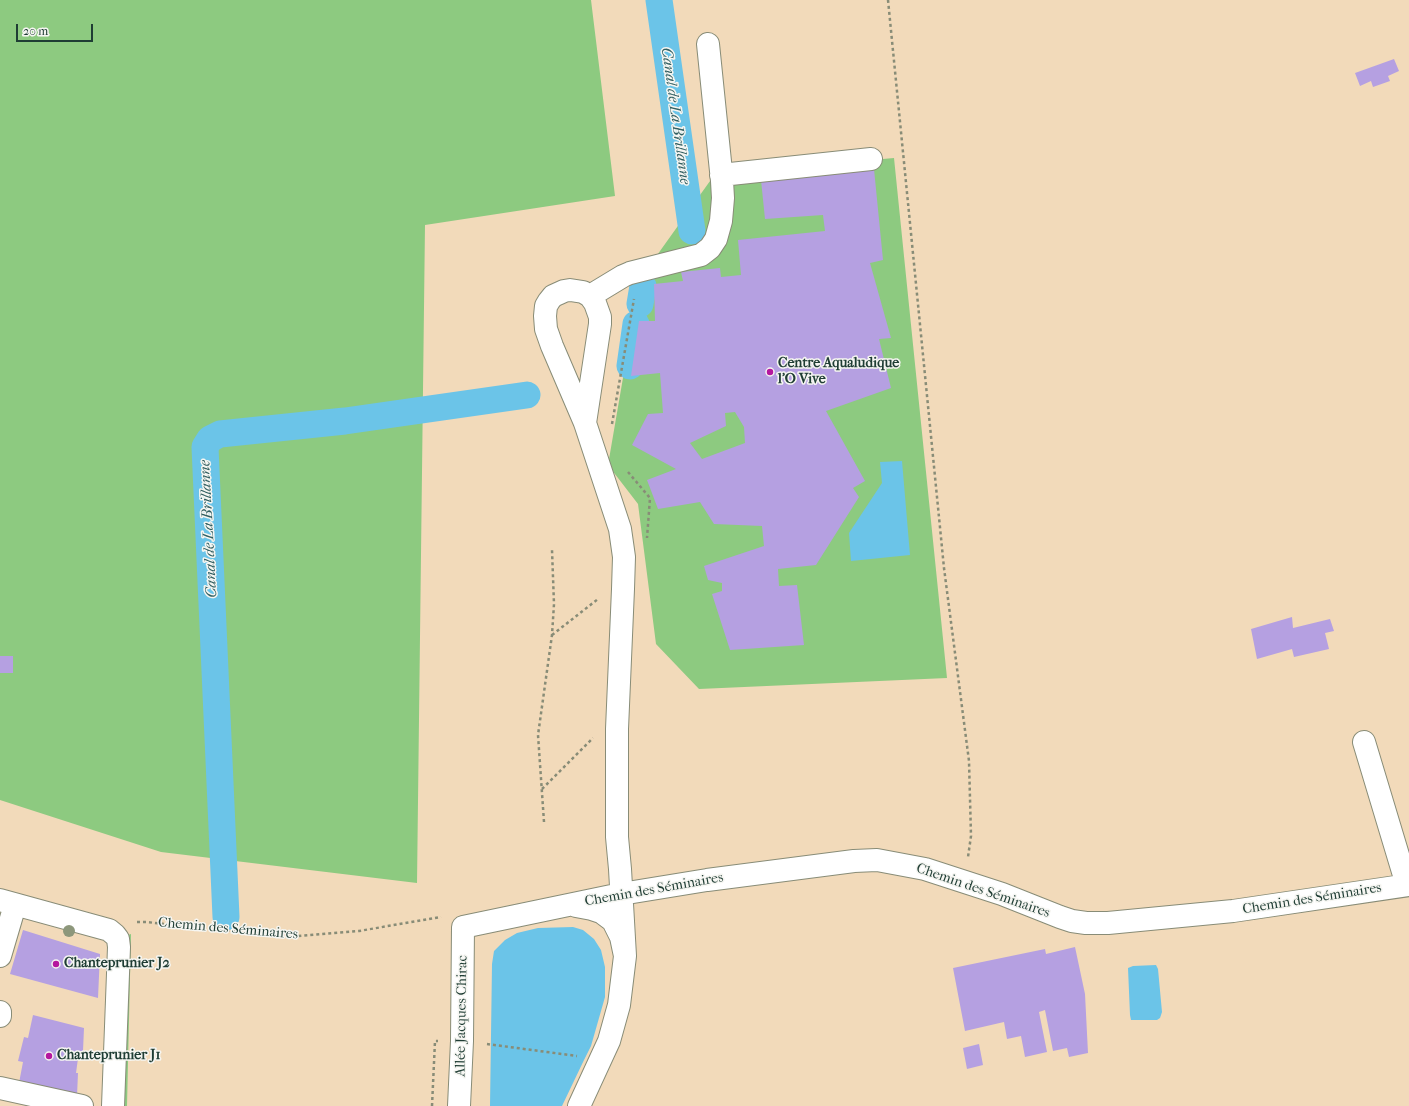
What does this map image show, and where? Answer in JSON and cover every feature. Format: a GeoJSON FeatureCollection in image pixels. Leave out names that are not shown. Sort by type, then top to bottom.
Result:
{"type":"FeatureCollection","features":[{"type":"Feature","properties":{"kind":"street"},"geometry":{"type":"LineString","coordinates":[[590,296],[622,276],[690,258],[706,252],[716,239],[721,221],[723,198],[708,44]]}},
{"type":"Feature","properties":{"kind":"street"},"geometry":{"type":"LineString","coordinates":[[721,175],[871,159]]}},
{"type":"Feature","properties":{"kind":"street"},"geometry":{"type":"LineString","coordinates":[[580,1106],[610,1041],[619,1005],[625,956],[617,837],[617,729],[624,589],[624,557],[620,529],[585,423],[546,329],[544,316],[548,301],[553,296],[564,291],[576,290],[590,296],[598,310],[600,324],[585,423]]}},
{"type":"Feature","properties":{"kind":"street"},"geometry":{"type":"LineString","coordinates":[[1364,742],[1408,885]]}},
{"type":"Feature","properties":{"kind":"street","name":"Chemin des Séminaires"},"geometry":{"type":"LineString","coordinates":[[463,927],[621,894],[707,880],[854,861],[877,860],[925,869],[961,880],[1072,921],[1108,923],[1233,911],[1408,885]]}},
{"type":"Feature","properties":{"kind":"street"},"geometry":{"type":"LineString","coordinates":[[0,956],[8,902],[109,930],[116,935],[119,942],[119,947],[113,1106]]}},
{"type":"Feature","properties":{"kind":"street"},"geometry":{"type":"LineString","coordinates":[[564,906],[577,906],[592,909],[610,918],[619,931],[625,956]]}},
{"type":"Feature","properties":{"kind":"street","name":"Allée Jacques Chirac"},"geometry":{"type":"LineString","coordinates":[[459,1106],[462,1041],[463,927]]}},
{"type":"Feature","properties":{"kind":"street"},"geometry":{"type":"LineString","coordinates":[[0,1088],[82,1106]]}},
{"type":"Feature","properties":{"kind":"path"},"geometry":{"type":"LineString","coordinates":[[888,0],[944,568],[969,761],[971,836],[968,859],[961,880]]}},
{"type":"Feature","properties":{"kind":"path"},"geometry":{"type":"LineString","coordinates":[[612,428],[635,294]]}},
{"type":"Feature","properties":{"kind":"path"},"geometry":{"type":"LineString","coordinates":[[625,468],[650,498]]}},
{"type":"Feature","properties":{"kind":"path"},"geometry":{"type":"LineString","coordinates":[[544,822],[538,736],[552,634],[554,604],[552,550]]}},
{"type":"Feature","properties":{"kind":"path"},"geometry":{"type":"LineString","coordinates":[[542,789],[601,729],[617,729]]}},
{"type":"Feature","properties":{"kind":"path","name":"Chemin des Séminaires"},"geometry":{"type":"LineString","coordinates":[[116,935],[123,926],[129,922],[146,922],[250,934],[298,936],[359,931],[443,917]]}},
{"type":"Feature","properties":{"kind":"path"},"geometry":{"type":"LineString","coordinates":[[432,1106],[435,1041],[462,1041],[575,1055],[598,1066]]}},
{"type":"Feature","properties":{"kind":"green space"},"geometry":{"type":"Polygon","coordinates":[[[0,0],[591,0],[615,196],[425,225],[417,883],[161,852],[0,800],[0,0]]]}},
{"type":"Feature","properties":{"kind":"green space","name":"Centre Aqualudique l'O Vive"},"geometry":{"type":"Polygon","coordinates":[[[894,158],[947,678],[699,689],[656,644],[638,504],[608,465],[640,279],[715,174],[894,158]]]}},
{"type":"Feature","properties":{"kind":"green space"},"geometry":{"type":"Polygon","coordinates":[[[131,934],[127,1106],[119,1106],[125,936],[131,934]]]}},
{"type":"Feature","properties":{"kind":"water"},"geometry":{"type":"Polygon","coordinates":[[[902,461],[910,555],[851,561],[849,533],[882,483],[880,462],[902,461]]]}},
{"type":"Feature","properties":{"kind":"water"},"geometry":{"type":"Polygon","coordinates":[[[573,927],[583,930],[594,939],[601,950],[605,967],[605,997],[591,1046],[562,1106],[490,1106],[492,964],[494,951],[505,940],[517,933],[538,928],[573,927]]]}},
{"type":"Feature","properties":{"kind":"water"},"geometry":{"type":"Polygon","coordinates":[[[1156,965],[1158,969],[1162,1012],[1160,1018],[1157,1020],[1131,1020],[1128,968],[1133,966],[1156,965]]]}},
{"type":"Feature","properties":{"kind":"building"},"geometry":{"type":"Polygon","coordinates":[[[1394,59],[1399,71],[1388,76],[1390,81],[1373,87],[1371,81],[1360,86],[1355,73],[1394,59]]]}},
{"type":"Feature","properties":{"kind":"building"},"geometry":{"type":"Polygon","coordinates":[[[874,169],[883,260],[870,263],[891,338],[879,339],[891,388],[826,411],[865,481],[853,488],[859,497],[816,565],[778,569],[779,586],[797,585],[804,645],[730,650],[712,594],[722,591],[722,583],[708,580],[704,566],[764,546],[762,526],[714,524],[700,502],[658,509],[647,480],[676,469],[632,445],[648,414],[663,413],[660,373],[631,376],[639,321],[655,321],[654,284],[683,281],[681,272],[720,268],[721,277],[741,275],[738,240],[825,231],[823,215],[765,219],[761,180],[874,169]],[[735,412],[725,413],[726,426],[690,443],[702,459],[745,443],[744,427],[735,412]]]}},
{"type":"Feature","properties":{"kind":"building"},"geometry":{"type":"Polygon","coordinates":[[[1292,617],[1293,628],[1330,619],[1334,631],[1325,633],[1329,649],[1294,657],[1292,649],[1257,659],[1251,629],[1292,617]]]}},
{"type":"Feature","properties":{"kind":"building"},"geometry":{"type":"Polygon","coordinates":[[[0,656],[13,656],[13,673],[0,673],[0,656]]]}},
{"type":"Feature","properties":{"kind":"building","name":"Chanteprunier J2"},"geometry":{"type":"Polygon","coordinates":[[[23,930],[100,954],[98,998],[10,974],[23,930]]]}},
{"type":"Feature","properties":{"kind":"building"},"geometry":{"type":"Polygon","coordinates":[[[1075,947],[1085,994],[1088,1053],[1069,1057],[1067,1048],[1053,1051],[1045,1010],[1039,1012],[1047,1052],[1025,1057],[1021,1036],[1007,1039],[1004,1022],[965,1031],[953,968],[1045,949],[1046,954],[1075,947]]]}},
{"type":"Feature","properties":{"kind":"building","name":"Chanteprunier J1"},"geometry":{"type":"Polygon","coordinates":[[[33,1015],[84,1028],[83,1051],[79,1051],[76,1073],[78,1073],[77,1096],[19,1083],[23,1062],[18,1061],[24,1037],[28,1038],[33,1015]]]}},
{"type":"Feature","properties":{"kind":"building"},"geometry":{"type":"Polygon","coordinates":[[[979,1044],[983,1065],[967,1069],[963,1048],[979,1044]]]}},
{"type":"Feature","properties":{"kind":"waterway","name":"Canal de La Brillanne"},"geometry":{"type":"LineString","coordinates":[[659,0],[692,231]]}},
{"type":"Feature","properties":{"kind":"waterway","name":"Canal de La Brillanne"},"geometry":{"type":"LineString","coordinates":[[640,304],[643,286]]}},
{"type":"Feature","properties":{"kind":"waterway","name":"Canal de La Brillanne"},"geometry":{"type":"LineString","coordinates":[[630,366],[636,324]]}},
{"type":"Feature","properties":{"kind":"waterway","name":"Canal de La Brillanne"},"geometry":{"type":"LineString","coordinates":[[226,917],[205,447],[210,439],[220,434],[345,421],[527,395]]}},
{"type":"Feature","properties":{"kind":"place","name":"Centre Aqualudique l'O Vive"},"geometry":{"type":"Point","coordinates":[770,372]}},
{"type":"Feature","properties":{"kind":"place","name":"Chanteprunier J2"},"geometry":{"type":"Point","coordinates":[56,964]}},
{"type":"Feature","properties":{"kind":"place","name":"Chanteprunier J1"},"geometry":{"type":"Point","coordinates":[49,1056]}}]}
